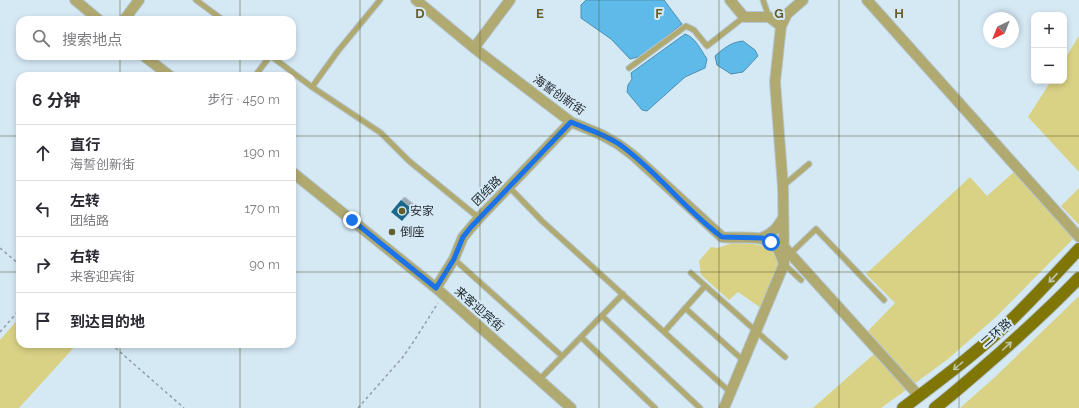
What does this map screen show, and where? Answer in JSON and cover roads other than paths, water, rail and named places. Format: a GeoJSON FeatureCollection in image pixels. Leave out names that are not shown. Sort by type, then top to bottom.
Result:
{"type":"FeatureCollection","features":[{"type":"Feature","properties":{"kind":"main road","name":"二环路"},"geometry":{"type":"LineString","coordinates":[[903,408],[947,375],[1007,324],[1053,278],[1079,249]]}},
{"type":"Feature","properties":{"kind":"main road","name":"二环路"},"geometry":{"type":"LineString","coordinates":[[935,408],[956,392],[1021,334],[1079,278]]}},
{"type":"Feature","properties":{"kind":"street"},"geometry":{"type":"LineString","coordinates":[[75,0],[94,16]]}},
{"type":"Feature","properties":{"kind":"street"},"geometry":{"type":"LineString","coordinates":[[127,16],[139,0]]}},
{"type":"Feature","properties":{"kind":"street","name":"海誓创新街"},"geometry":{"type":"LineString","coordinates":[[416,0],[474,48],[571,122],[600,134],[618,144],[634,156],[722,237],[762,238]]}},
{"type":"Feature","properties":{"kind":"street"},"geometry":{"type":"LineString","coordinates":[[474,48],[510,0]]}},
{"type":"Feature","properties":{"kind":"street"},"geometry":{"type":"LineString","coordinates":[[730,0],[744,17],[769,16],[780,26]]}},
{"type":"Feature","properties":{"kind":"street"},"geometry":{"type":"LineString","coordinates":[[724,408],[784,264],[787,251],[783,218],[775,82],[780,26],[787,14],[803,0]]}},
{"type":"Feature","properties":{"kind":"street"},"geometry":{"type":"LineString","coordinates":[[867,0],[1079,237]]}},
{"type":"Feature","properties":{"kind":"street"},"geometry":{"type":"LineString","coordinates":[[149,60],[165,72]]}},
{"type":"Feature","properties":{"kind":"street","name":"团结路"},"geometry":{"type":"LineString","coordinates":[[439,291],[463,237],[479,218],[571,122]]}},
{"type":"Feature","properties":{"kind":"street","name":"来客迎宾街"},"geometry":{"type":"LineString","coordinates":[[296,175],[439,291],[571,408]]}},
{"type":"Feature","properties":{"kind":"street"},"geometry":{"type":"LineString","coordinates":[[762,238],[771,234],[783,218]]}},
{"type":"Feature","properties":{"kind":"street"},"geometry":{"type":"LineString","coordinates":[[762,238],[771,242],[777,248],[784,264]]}},
{"type":"Feature","properties":{"kind":"street"},"geometry":{"type":"LineString","coordinates":[[787,251],[919,396]]}},
{"type":"Feature","properties":{"kind":"lane"},"geometry":{"type":"LineString","coordinates":[[196,0],[218,16]]}},
{"type":"Feature","properties":{"kind":"lane"},"geometry":{"type":"LineString","coordinates":[[312,87],[338,51],[380,0]]}},
{"type":"Feature","properties":{"kind":"lane"},"geometry":{"type":"LineString","coordinates":[[763,0],[769,16]]}},
{"type":"Feature","properties":{"kind":"lane"},"geometry":{"type":"LineString","coordinates":[[629,68],[686,26],[694,30],[708,46],[744,17]]}},
{"type":"Feature","properties":{"kind":"lane"},"geometry":{"type":"LineString","coordinates":[[258,72],[267,60]]}},
{"type":"Feature","properties":{"kind":"lane"},"geometry":{"type":"LineString","coordinates":[[275,60],[292,72]]}},
{"type":"Feature","properties":{"kind":"lane"},"geometry":{"type":"LineString","coordinates":[[296,75],[381,133],[409,160],[479,218]]}},
{"type":"Feature","properties":{"kind":"lane"},"geometry":{"type":"LineString","coordinates":[[782,186],[809,164]]}},
{"type":"Feature","properties":{"kind":"lane"},"geometry":{"type":"LineString","coordinates":[[509,187],[542,221],[730,392]]}},
{"type":"Feature","properties":{"kind":"lane"},"geometry":{"type":"LineString","coordinates":[[787,251],[816,229],[884,300]]}},
{"type":"Feature","properties":{"kind":"lane"},"geometry":{"type":"LineString","coordinates":[[454,259],[562,356]]}},
{"type":"Feature","properties":{"kind":"lane"},"geometry":{"type":"LineString","coordinates":[[784,264],[801,280]]}},
{"type":"Feature","properties":{"kind":"lane"},"geometry":{"type":"LineString","coordinates":[[691,273],[785,357]]}},
{"type":"Feature","properties":{"kind":"lane"},"geometry":{"type":"LineString","coordinates":[[664,332],[706,286]]}},
{"type":"Feature","properties":{"kind":"lane"},"geometry":{"type":"LineString","coordinates":[[539,380],[623,294]]}},
{"type":"Feature","properties":{"kind":"lane"},"geometry":{"type":"LineString","coordinates":[[685,308],[744,361]]}},
{"type":"Feature","properties":{"kind":"lane"},"geometry":{"type":"LineString","coordinates":[[602,316],[700,408]]}},
{"type":"Feature","properties":{"kind":"lane"},"geometry":{"type":"LineString","coordinates":[[581,337],[655,408]]}},
{"type":"Feature","properties":{"kind":"water"},"geometry":{"type":"Polygon","coordinates":[[[586,0],[664,0],[682,24],[642,56],[630,59],[611,39],[581,18],[581,5],[586,0]]]}},
{"type":"Feature","properties":{"kind":"water"},"geometry":{"type":"Polygon","coordinates":[[[685,34],[695,41],[707,59],[705,68],[685,77],[647,111],[642,110],[627,92],[628,85],[632,79],[631,73],[685,34]]]}},
{"type":"Feature","properties":{"kind":"water"},"geometry":{"type":"Polygon","coordinates":[[[743,41],[755,50],[758,56],[743,72],[731,74],[717,65],[715,56],[731,44],[743,41]]]}},
{"type":"Feature","properties":{"kind":"place","name":"安家"},"geometry":{"type":"Point","coordinates":[402,211]}},
{"type":"Feature","properties":{"kind":"place","name":"倒座"},"geometry":{"type":"Point","coordinates":[392,232]}}]}
